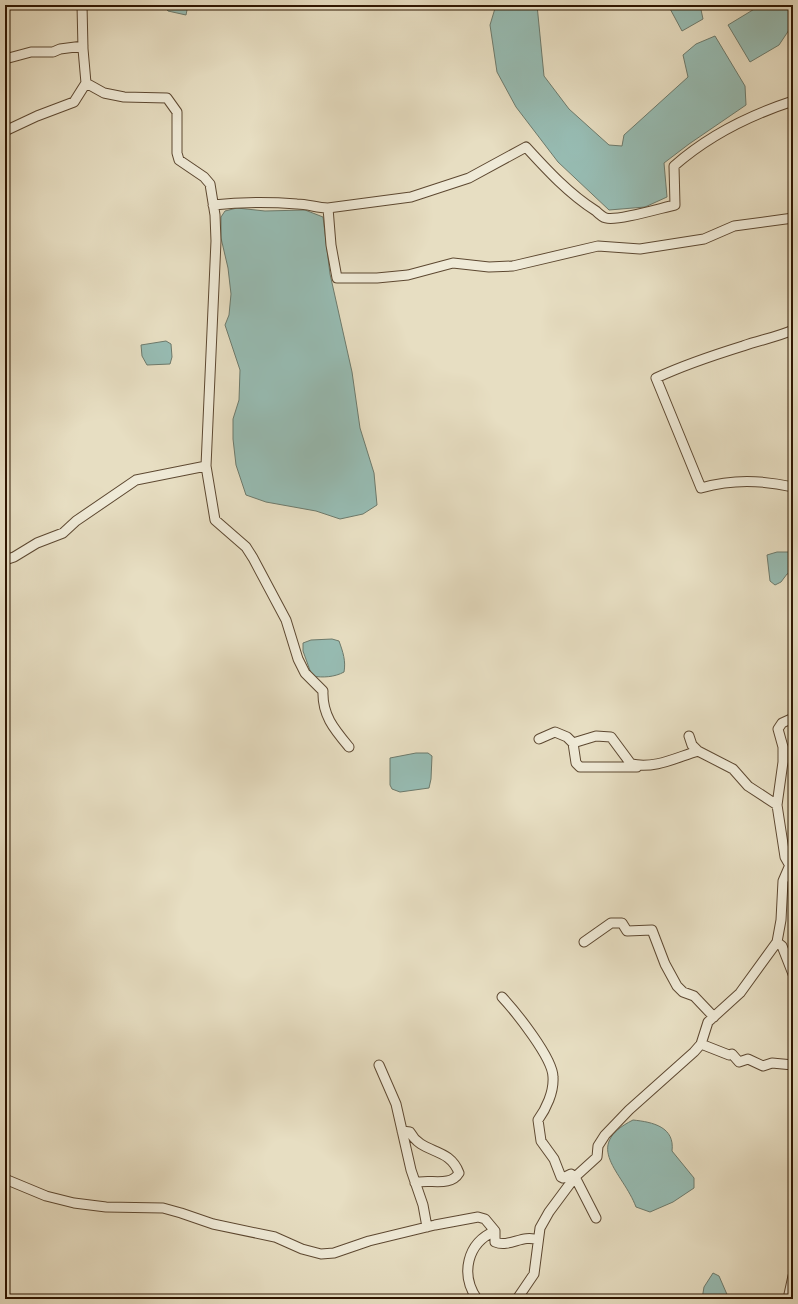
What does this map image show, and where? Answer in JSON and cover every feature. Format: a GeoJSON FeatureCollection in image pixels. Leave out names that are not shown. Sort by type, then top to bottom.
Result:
{"type":"FeatureCollection","features":[{"type":"Feature","properties":{"kind":"street"},"geometry":{"type":"LineString","coordinates":[[5,131],[37,116],[74,102],[86,83],[82,5]]}},
{"type":"Feature","properties":{"kind":"street"},"geometry":{"type":"LineString","coordinates":[[5,58],[32,52],[53,52],[60,49],[83,46]]}},
{"type":"Feature","properties":{"kind":"street"},"geometry":{"type":"LineString","coordinates":[[86,83],[104,93],[124,97],[168,98],[177,112],[177,153],[179,160],[204,177],[210,184],[215,215],[215,267],[211,328],[206,466],[215,520],[246,547],[253,558],[286,620],[298,659],[305,673],[323,691],[326,715],[330,724],[349,747]]}},
{"type":"Feature","properties":{"kind":"street"},"geometry":{"type":"LineString","coordinates":[[214,205],[230,203],[300,204],[318,208],[328,208],[411,196],[469,178],[526,147],[544,167],[569,190],[606,218],[626,216],[675,205],[674,166],[703,142],[761,112],[793,101]]}},
{"type":"Feature","properties":{"kind":"street"},"geometry":{"type":"LineString","coordinates":[[328,208],[331,245],[337,278],[377,278],[408,275],[452,263],[489,267],[514,266],[598,246],[640,249],[704,239],[734,226],[793,218]]}},
{"type":"Feature","properties":{"kind":"street"},"geometry":{"type":"LineString","coordinates":[[793,330],[776,338],[745,345],[693,363],[656,378],[701,488],[725,482],[746,480],[776,483],[793,487]]}},
{"type":"Feature","properties":{"kind":"street"},"geometry":{"type":"LineString","coordinates":[[5,560],[14,557],[37,543],[62,533],[76,520],[136,480],[206,466]]}},
{"type":"Feature","properties":{"kind":"street"},"geometry":{"type":"LineString","coordinates":[[517,1299],[534,1274],[540,1228],[548,1212],[575,1177],[597,1157],[598,1146],[605,1135],[701,1044],[708,1022],[740,993],[778,942],[783,881],[791,861],[785,857],[777,805],[783,762],[782,747],[778,729],[782,723],[793,718]]}},
{"type":"Feature","properties":{"kind":"street"},"geometry":{"type":"LineString","coordinates":[[539,739],[555,732],[567,737],[573,743],[576,763],[580,767],[624,768],[662,764],[698,752]]}},
{"type":"Feature","properties":{"kind":"street"},"geometry":{"type":"LineString","coordinates":[[573,743],[596,736],[610,737],[631,764],[642,766]]}},
{"type":"Feature","properties":{"kind":"street"},"geometry":{"type":"LineString","coordinates":[[689,736],[692,745],[698,752],[733,769],[748,786],[777,805]]}},
{"type":"Feature","properties":{"kind":"street"},"geometry":{"type":"LineString","coordinates":[[584,942],[611,923],[622,923],[627,931],[652,930],[665,964],[677,986],[683,992],[694,996],[714,1017]]}},
{"type":"Feature","properties":{"kind":"street"},"geometry":{"type":"LineString","coordinates":[[778,942],[786,955],[793,974]]}},
{"type":"Feature","properties":{"kind":"street"},"geometry":{"type":"LineString","coordinates":[[502,997],[517,1013],[550,1065],[553,1077],[549,1099],[538,1120],[541,1141],[554,1159],[561,1177],[563,1178],[571,1174],[575,1177],[596,1218]]}},
{"type":"Feature","properties":{"kind":"street"},"geometry":{"type":"LineString","coordinates":[[701,1044],[729,1055],[732,1054],[739,1062],[748,1059],[763,1066],[772,1063],[793,1065]]}},
{"type":"Feature","properties":{"kind":"street"},"geometry":{"type":"LineString","coordinates":[[379,1064],[396,1104],[427,1226]]}},
{"type":"Feature","properties":{"kind":"street"},"geometry":{"type":"LineString","coordinates":[[402,1131],[410,1132],[419,1144],[437,1151],[451,1159],[459,1172],[457,1176],[449,1180],[415,1183]]}},
{"type":"Feature","properties":{"kind":"street"},"geometry":{"type":"LineString","coordinates":[[5,1179],[46,1196],[74,1203],[106,1207],[163,1208],[181,1212],[213,1224],[275,1237],[302,1249],[321,1254],[334,1253],[369,1241],[427,1226],[478,1217],[485,1219],[495,1231],[494,1240],[500,1244],[507,1244],[530,1237],[538,1240]]}},
{"type":"Feature","properties":{"kind":"street"},"geometry":{"type":"LineString","coordinates":[[477,1299],[467,1274],[467,1263],[472,1249],[488,1234],[495,1231]]}},
{"type":"Feature","properties":{"kind":"street"},"geometry":{"type":"LineString","coordinates":[[788,1299],[793,1276]]}},
{"type":"Feature","properties":{"kind":"water"},"geometry":{"type":"Polygon","coordinates":[[[163,5],[188,5],[186,15],[168,11],[163,5]]]}},
{"type":"Feature","properties":{"kind":"water"},"geometry":{"type":"Polygon","coordinates":[[[496,5],[537,5],[544,76],[569,109],[609,145],[622,146],[624,135],[688,77],[683,55],[696,44],[715,36],[745,86],[746,105],[664,163],[667,197],[645,207],[609,210],[558,162],[516,107],[497,72],[490,25],[496,5]]]}},
{"type":"Feature","properties":{"kind":"water"},"geometry":{"type":"Polygon","coordinates":[[[668,5],[700,5],[703,19],[682,31],[668,5]]]}},
{"type":"Feature","properties":{"kind":"water"},"geometry":{"type":"Polygon","coordinates":[[[761,5],[792,5],[793,24],[779,45],[750,62],[728,25],[761,5]]]}},
{"type":"Feature","properties":{"kind":"water"},"geometry":{"type":"Polygon","coordinates":[[[237,208],[265,211],[305,210],[323,217],[330,274],[352,372],[360,428],[374,473],[377,505],[363,514],[340,519],[316,511],[266,502],[246,495],[236,465],[233,439],[233,419],[239,400],[240,370],[225,325],[229,315],[231,294],[228,268],[221,238],[221,217],[225,211],[237,208]]]}},
{"type":"Feature","properties":{"kind":"water"},"geometry":{"type":"Polygon","coordinates":[[[166,341],[171,344],[172,357],[170,364],[147,365],[142,356],[141,345],[166,341]]]}},
{"type":"Feature","properties":{"kind":"water"},"geometry":{"type":"Polygon","coordinates":[[[777,552],[793,552],[793,572],[787,574],[781,582],[775,585],[770,581],[767,555],[777,552]]]}},
{"type":"Feature","properties":{"kind":"water"},"geometry":{"type":"Polygon","coordinates":[[[332,639],[339,641],[342,649],[345,664],[344,672],[329,677],[312,676],[303,651],[303,643],[311,640],[332,639]]]}},
{"type":"Feature","properties":{"kind":"water"},"geometry":{"type":"Polygon","coordinates":[[[416,753],[428,753],[432,756],[429,788],[400,792],[392,789],[390,785],[390,758],[416,753]]]}},
{"type":"Feature","properties":{"kind":"water"},"geometry":{"type":"Polygon","coordinates":[[[633,1120],[655,1124],[666,1131],[670,1136],[672,1151],[694,1178],[694,1188],[673,1202],[650,1212],[636,1207],[610,1160],[608,1150],[610,1140],[618,1130],[633,1120]]]}},
{"type":"Feature","properties":{"kind":"water"},"geometry":{"type":"Polygon","coordinates":[[[713,1273],[719,1276],[729,1299],[702,1299],[704,1287],[713,1273]]]}}]}
